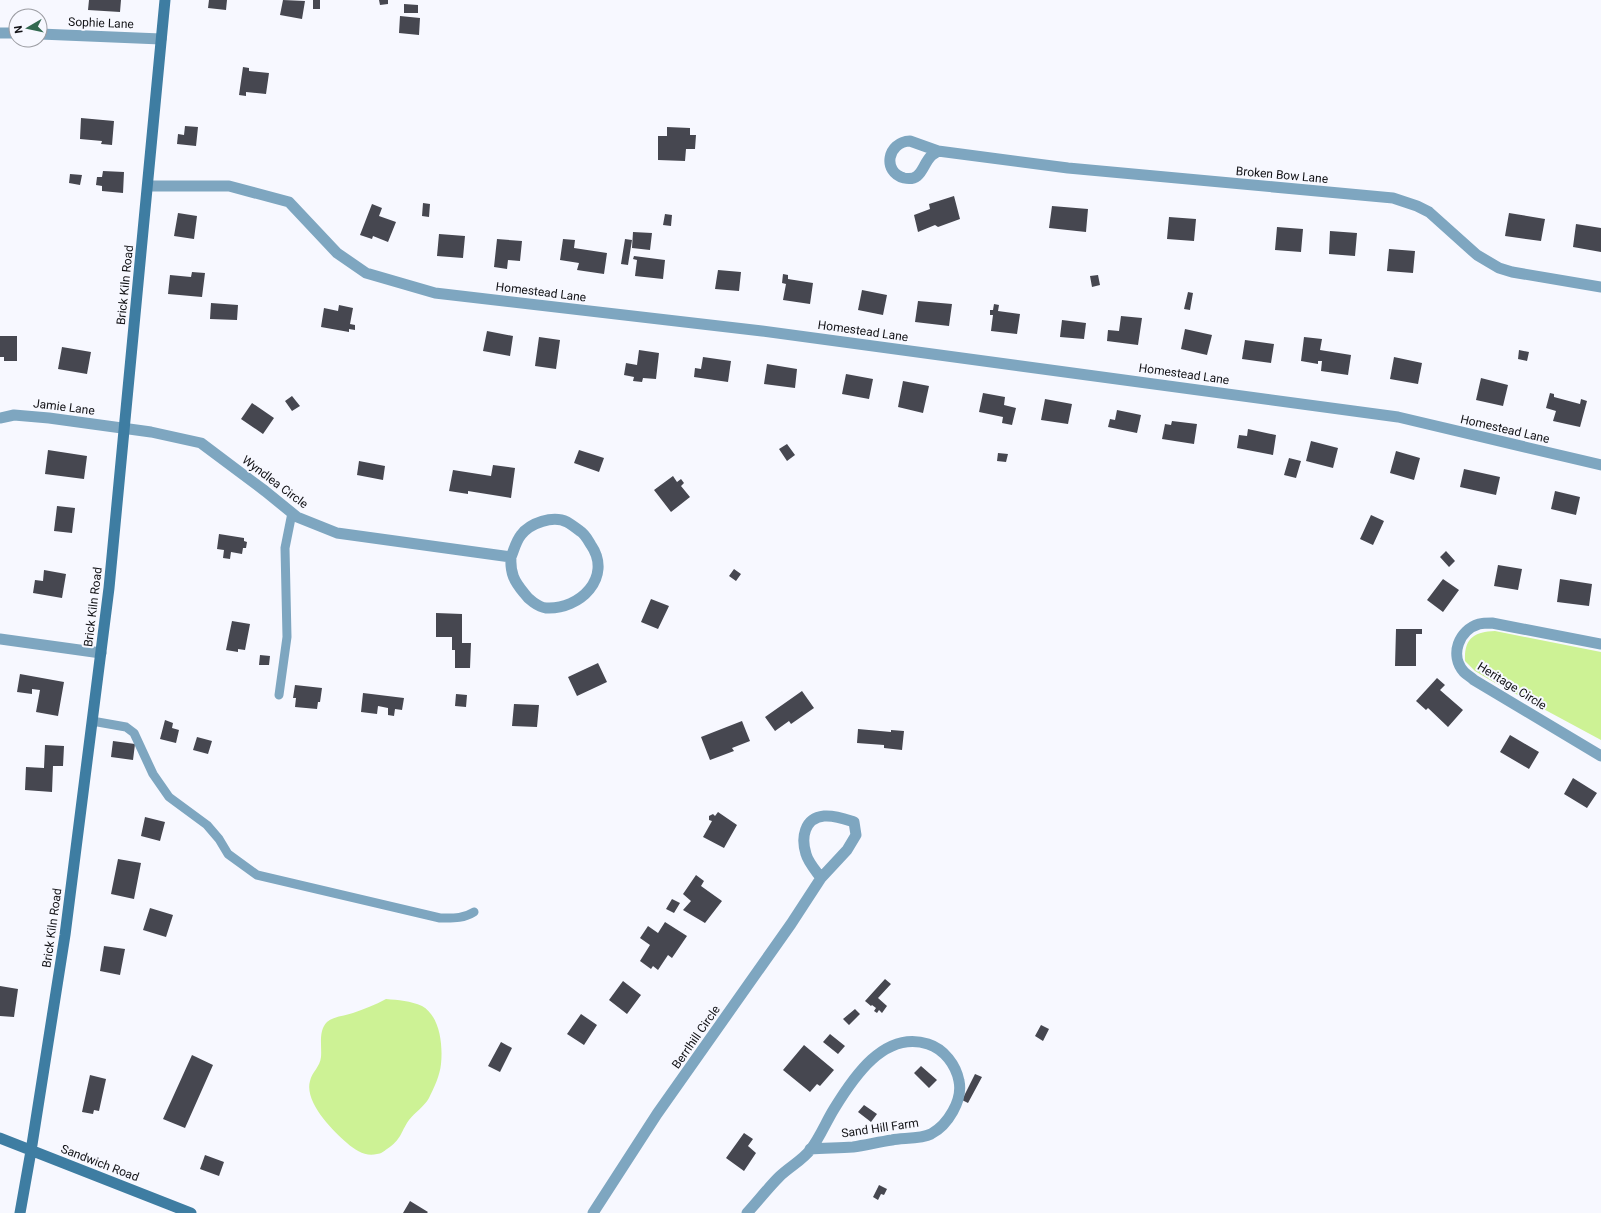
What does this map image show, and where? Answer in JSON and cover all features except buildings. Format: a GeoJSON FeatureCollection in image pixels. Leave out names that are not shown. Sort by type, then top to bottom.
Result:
{"type":"FeatureCollection","features":[{"type":"Feature","properties":{"kind":"main road","name":"Brick Kiln Road"},"geometry":{"type":"LineString","coordinates":[[20,1213],[65,935],[109,588],[165,0]]}},
{"type":"Feature","properties":{"kind":"main road","name":"Sandwich Road"},"geometry":{"type":"LineString","coordinates":[[0,1138],[192,1213]]}},
{"type":"Feature","properties":{"kind":"street","name":"Sophie Lane"},"geometry":{"type":"LineString","coordinates":[[48,34],[161,39]]}},
{"type":"Feature","properties":{"kind":"street","name":"Broken Bow Lane"},"geometry":{"type":"LineString","coordinates":[[938,151],[1076,169],[1393,198],[1417,206],[1429,212],[1477,255],[1499,268],[1512,272],[1601,287]]}},
{"type":"Feature","properties":{"kind":"street","name":"Homestead Lane"},"geometry":{"type":"LineString","coordinates":[[148,186],[229,186],[290,202],[338,253],[366,273],[435,293],[762,331],[1398,417],[1601,465]]}},
{"type":"Feature","properties":{"kind":"street","name":"Jamie Lane"},"geometry":{"type":"LineString","coordinates":[[0,418],[14,415],[42,417],[124,428]]}},
{"type":"Feature","properties":{"kind":"street","name":"Wyndlea Circle"},"geometry":{"type":"LineString","coordinates":[[124,428],[151,432],[201,444],[265,491],[297,517],[337,533],[511,557]]}},
{"type":"Feature","properties":{"kind":"street"},"geometry":{"type":"LineString","coordinates":[[550,520],[566,522],[584,533],[597,553],[599,572],[592,588],[578,599],[565,606],[545,608],[529,600],[514,582],[510,566],[511,557],[520,536],[529,526],[550,520]]}},
{"type":"Feature","properties":{"kind":"street","name":"Heritage Circle"},"geometry":{"type":"LineString","coordinates":[[1601,644],[1492,623],[1478,624],[1468,630],[1460,639],[1456,650],[1458,662],[1464,671],[1474,680],[1601,756]]}},
{"type":"Feature","properties":{"kind":"street"},"geometry":{"type":"LineString","coordinates":[[0,640],[101,653]]}},
{"type":"Feature","properties":{"kind":"street","name":"BerrIhill Circle"},"geometry":{"type":"LineString","coordinates":[[593,1213],[656,1114],[791,924],[821,878],[847,850],[856,835],[854,822],[840,817],[824,816],[812,821],[804,829],[806,856],[821,878]]}},
{"type":"Feature","properties":{"kind":"street","name":"Sand Hill Farm"},"geometry":{"type":"LineString","coordinates":[[747,1213],[780,1176],[810,1149],[834,1108],[857,1076],[874,1056],[890,1047],[906,1041],[922,1042],[936,1047],[951,1061],[958,1072],[961,1090],[956,1107],[946,1121],[930,1134],[854,1146],[810,1149]]}},
{"type":"Feature","properties":{"kind":"lane"},"geometry":{"type":"LineString","coordinates":[[279,695],[287,637],[285,548],[292,513]]}},
{"type":"Feature","properties":{"kind":"lane"},"geometry":{"type":"LineString","coordinates":[[92,721],[126,727],[134,733],[153,774],[169,797],[207,825],[219,839],[228,854],[257,874],[440,918],[467,916],[474,912]]}},
{"type":"Feature","properties":{"kind":"green space"},"geometry":{"type":"Polygon","coordinates":[[[1495,631],[1601,652],[1601,740],[1490,680],[1475,671],[1465,661],[1466,647],[1472,638],[1481,633],[1495,631]]]}},
{"type":"Feature","properties":{"kind":"green space"},"geometry":{"type":"Polygon","coordinates":[[[386,999],[413,1003],[422,1006],[428,1011],[433,1017],[441,1040],[441,1064],[435,1086],[429,1098],[409,1120],[398,1139],[381,1153],[369,1155],[361,1153],[350,1146],[328,1124],[315,1107],[309,1089],[312,1075],[318,1067],[320,1061],[321,1034],[327,1022],[336,1017],[350,1014],[386,999]]]}}]}
